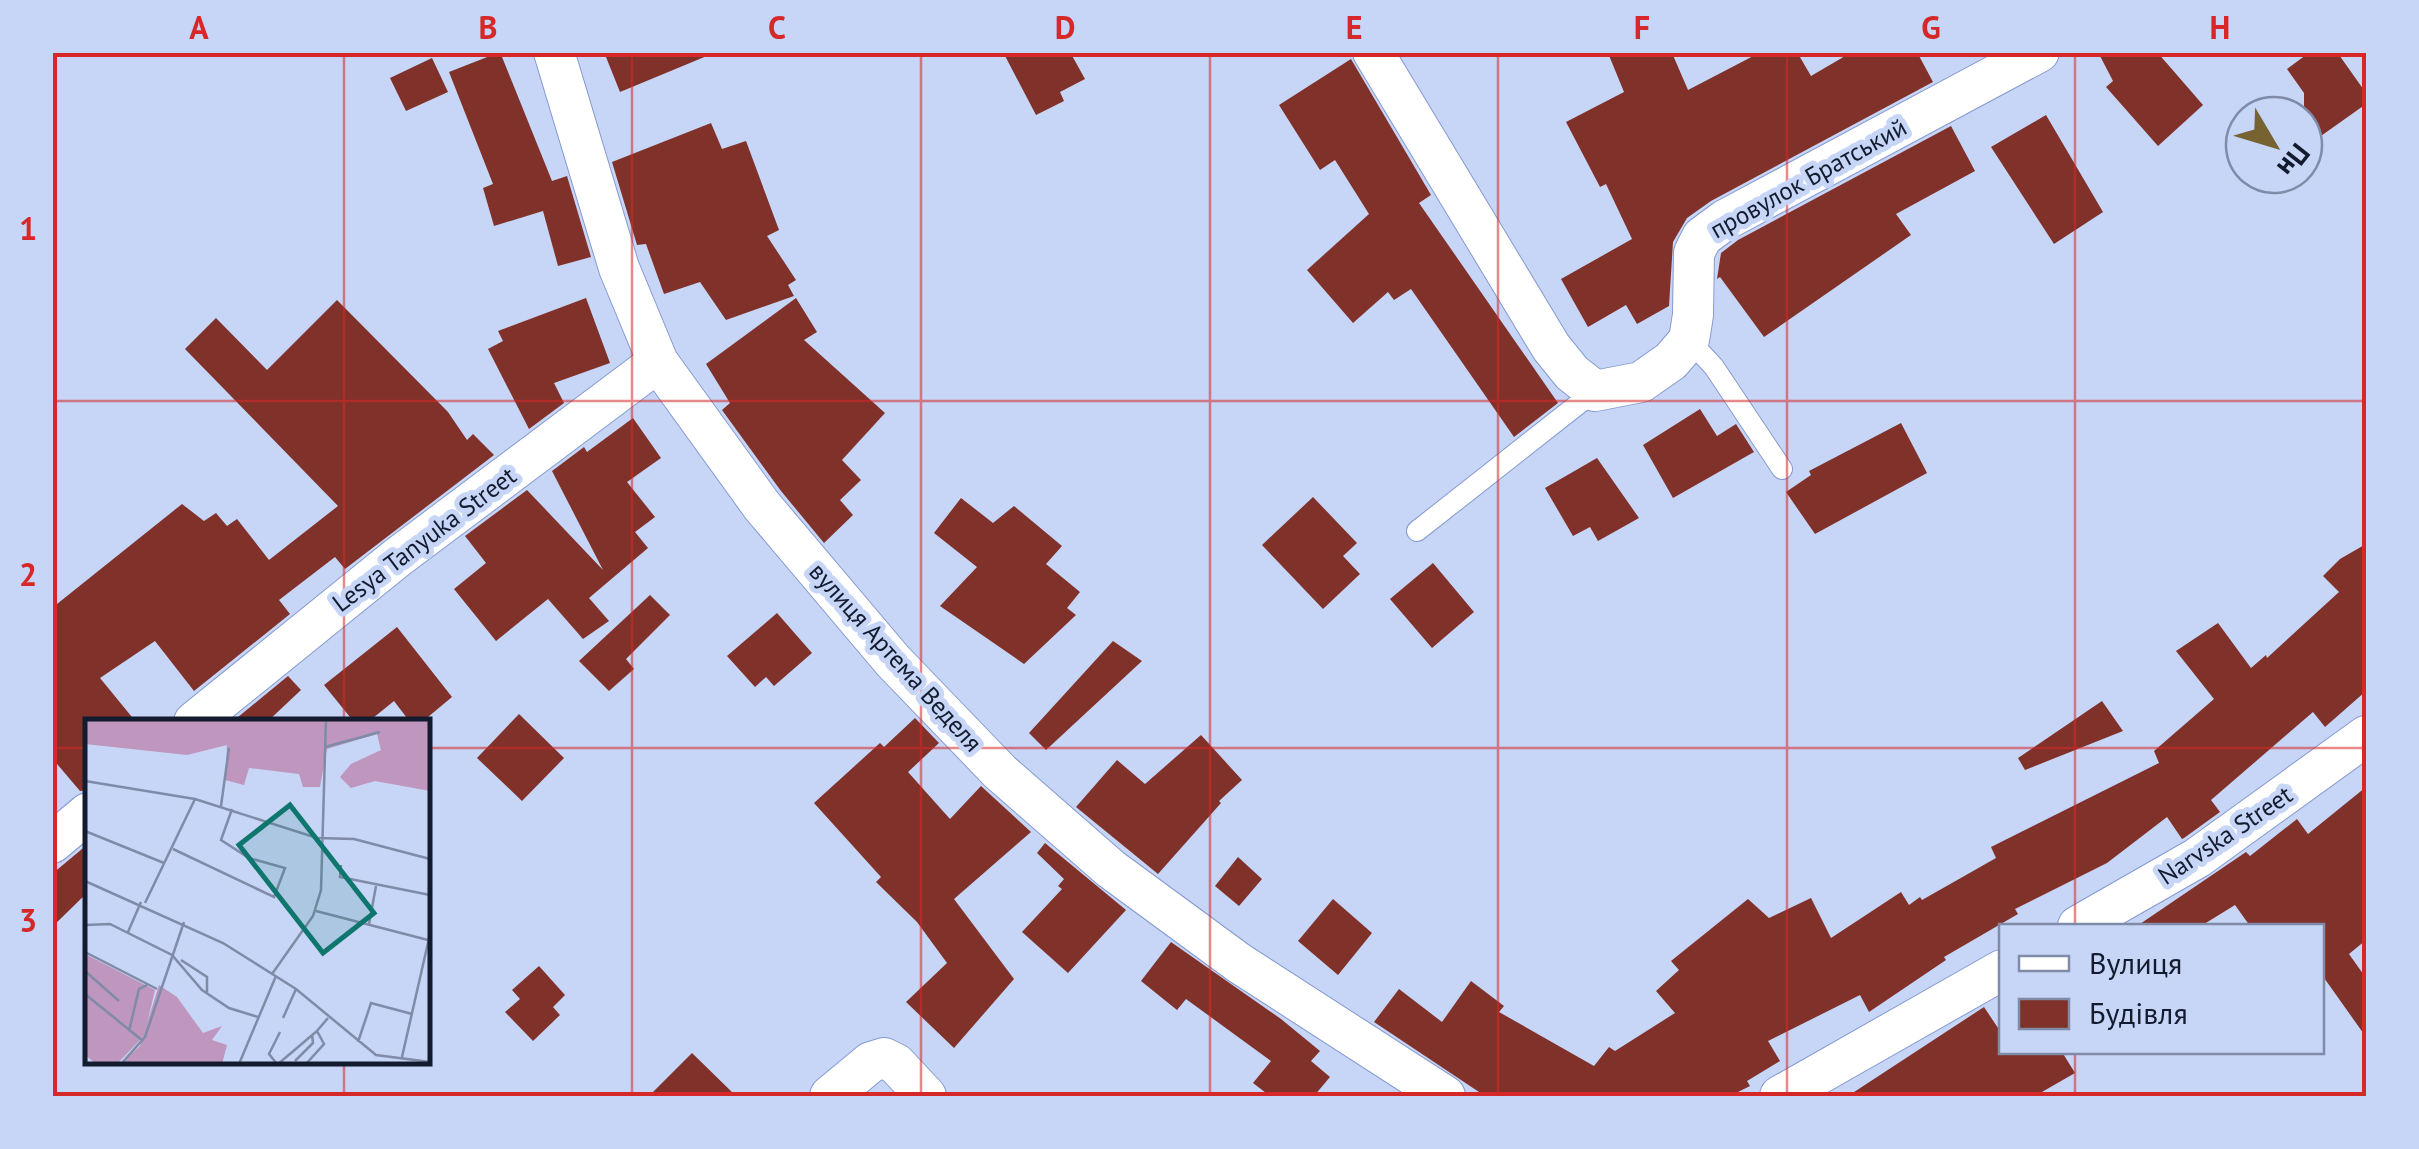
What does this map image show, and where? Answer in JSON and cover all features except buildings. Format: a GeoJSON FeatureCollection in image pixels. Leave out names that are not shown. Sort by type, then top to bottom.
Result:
{"type":"FeatureCollection","features":[{"type":"Feature","properties":{"kind":"street","name":"вулиця Артема Веделя"},"geometry":{"type":"LineString","coordinates":[[554,52],[619,268],[658,362],[762,506],[893,660],[1000,772],[1111,869],[1239,963],[1445,1096]]}},
{"type":"Feature","properties":{"kind":"street"},"geometry":{"type":"LineString","coordinates":[[1373,52],[1551,347],[1572,372],[1595,390],[1641,382],[1671,361],[1689,340]]}},
{"type":"Feature","properties":{"kind":"street","name":"провулок Братський"},"geometry":{"type":"LineString","coordinates":[[1689,340],[1694,253],[1702,236],[2039,52]]}},
{"type":"Feature","properties":{"kind":"street","name":"Lesya Tanyuka Street"},"geometry":{"type":"LineString","coordinates":[[198,719],[398,556],[658,362]]}},
{"type":"Feature","properties":{"kind":"street","name":"Narvska Street"},"geometry":{"type":"LineString","coordinates":[[2082,924],[2198,858],[2366,736]]}},
{"type":"Feature","properties":{"kind":"street"},"geometry":{"type":"LineString","coordinates":[[52,843],[85,816]]}},
{"type":"Feature","properties":{"kind":"street"},"geometry":{"type":"LineString","coordinates":[[1780,1096],[1999,972]]}},
{"type":"Feature","properties":{"kind":"street"},"geometry":{"type":"LineString","coordinates":[[830,1096],[870,1062],[884,1058],[896,1064],[926,1096]]}},
{"type":"Feature","properties":{"kind":"lane"},"geometry":{"type":"LineString","coordinates":[[1689,340],[1714,366],[1782,469]]}},
{"type":"Feature","properties":{"kind":"lane"},"geometry":{"type":"LineString","coordinates":[[1417,531],[1595,390]]}}]}
